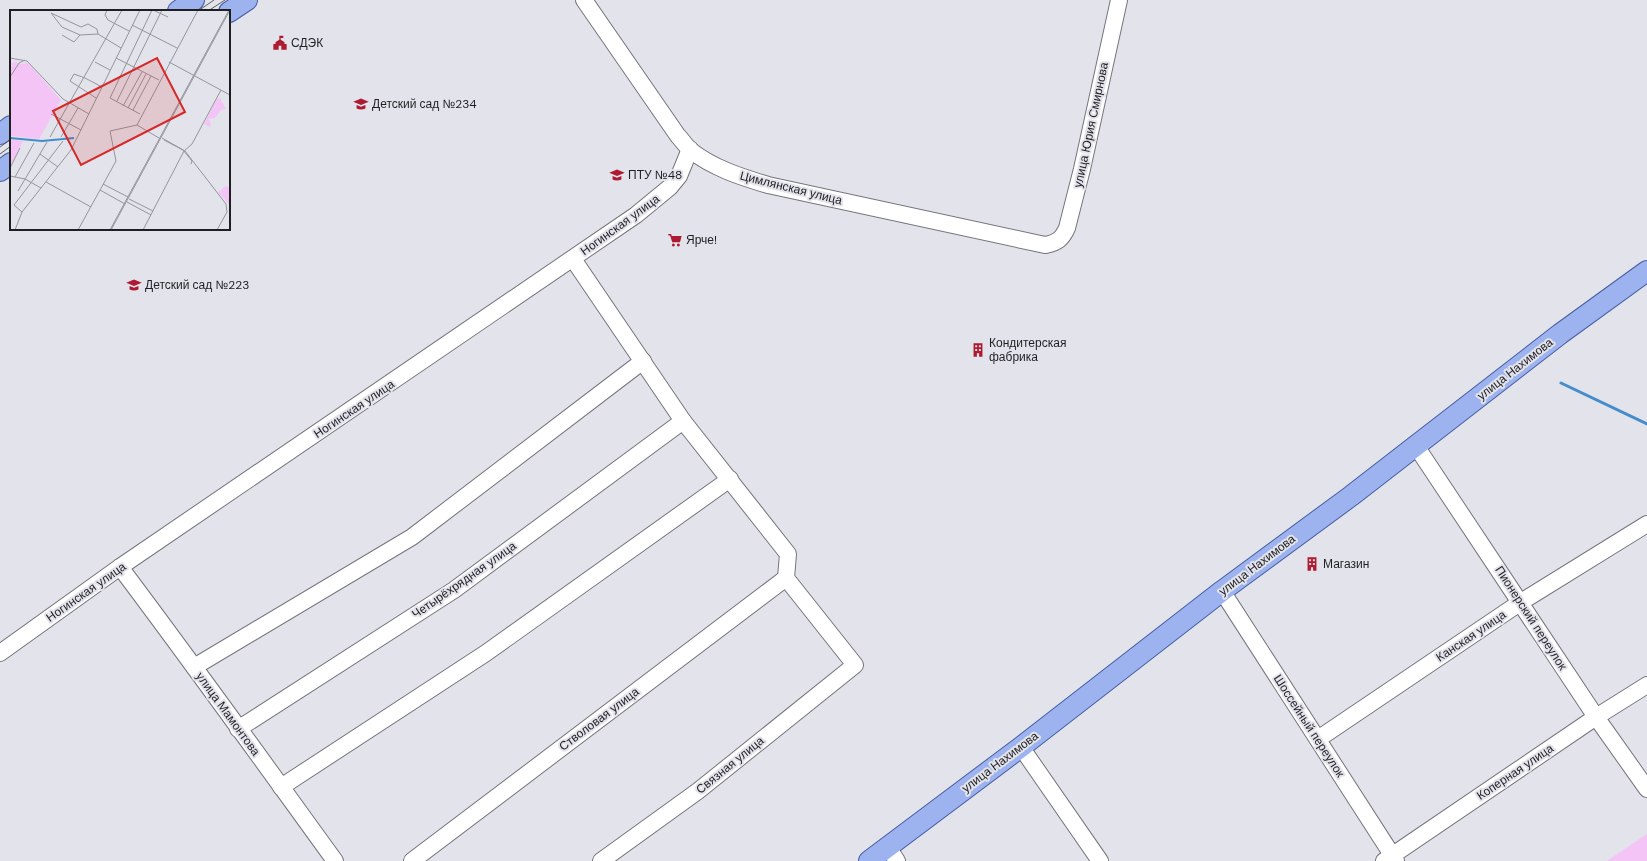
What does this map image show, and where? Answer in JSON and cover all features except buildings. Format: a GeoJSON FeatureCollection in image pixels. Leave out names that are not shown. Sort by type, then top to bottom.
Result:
{"type":"FeatureCollection","features":[{"type":"Feature","properties":{"kind":"main road"},"geometry":{"type":"LineString","coordinates":[[179,10],[194,0]]}},
{"type":"Feature","properties":{"kind":"main road"},"geometry":{"type":"LineString","coordinates":[[230,11],[247,0]]}},
{"type":"Feature","properties":{"kind":"main road"},"geometry":{"type":"LineString","coordinates":[[0,134],[10,127]]}},
{"type":"Feature","properties":{"kind":"main road"},"geometry":{"type":"LineString","coordinates":[[0,171],[10,164]]}},
{"type":"Feature","properties":{"kind":"main road","name":"улица Нахимова"},"geometry":{"type":"LineString","coordinates":[[869,861],[892,854],[1020,747],[1222,591],[1416,446],[1560,334],[1647,271]]}},
{"type":"Feature","properties":{"kind":"street","name":"Цимлянская улица"},"geometry":{"type":"LineString","coordinates":[[584,0],[678,136],[690,150],[722,169],[743,178],[768,185],[1036,243],[1052,244]]}},
{"type":"Feature","properties":{"kind":"street","name":"улица Юрия Смирнова"},"geometry":{"type":"LineString","coordinates":[[1052,244],[1058,242],[1067,228],[1082,169],[1119,0]]}},
{"type":"Feature","properties":{"kind":"street","name":"Ногинская улица"},"geometry":{"type":"LineString","coordinates":[[0,653],[120,567],[574,259],[636,215],[670,187],[679,176],[690,150]]}},
{"type":"Feature","properties":{"kind":"street"},"geometry":{"type":"LineString","coordinates":[[574,259],[683,421],[788,554],[786,578]]}},
{"type":"Feature","properties":{"kind":"street"},"geometry":{"type":"LineString","coordinates":[[194,667],[412,537],[643,361]]}},
{"type":"Feature","properties":{"kind":"street","name":"Четырёхрядная улица"},"geometry":{"type":"LineString","coordinates":[[238,729],[454,590],[683,421]]}},
{"type":"Feature","properties":{"kind":"street","name":"Пионерский переулок"},"geometry":{"type":"LineString","coordinates":[[1416,446],[1596,717],[1647,789]]}},
{"type":"Feature","properties":{"kind":"street"},"geometry":{"type":"LineString","coordinates":[[281,787],[486,653],[730,479]]}},
{"type":"Feature","properties":{"kind":"street","name":"Канская улица"},"geometry":{"type":"LineString","coordinates":[[1318,739],[1521,602],[1647,524]]}},
{"type":"Feature","properties":{"kind":"street","name":"улица Мамонтова"},"geometry":{"type":"LineString","coordinates":[[120,567],[335,861]]}},
{"type":"Feature","properties":{"kind":"street","name":"Связная улица"},"geometry":{"type":"LineString","coordinates":[[601,861],[698,791],[855,665],[786,578]]}},
{"type":"Feature","properties":{"kind":"street","name":"Стволовая улица"},"geometry":{"type":"LineString","coordinates":[[412,861],[786,578]]}},
{"type":"Feature","properties":{"kind":"street","name":"Шоссейный переулок"},"geometry":{"type":"LineString","coordinates":[[1222,591],[1318,739],[1391,859]]}},
{"type":"Feature","properties":{"kind":"street","name":"Коперная улица"},"geometry":{"type":"LineString","coordinates":[[1391,859],[1596,717],[1647,685]]}},
{"type":"Feature","properties":{"kind":"street"},"geometry":{"type":"LineString","coordinates":[[1020,747],[1100,861]]}},
{"type":"Feature","properties":{"kind":"shaded area"},"geometry":{"type":"Polygon","coordinates":[[[1647,834],[1647,861],[1607,861],[1647,834]]]}},
{"type":"Feature","properties":{"kind":"waterway"},"geometry":{"type":"LineString","coordinates":[[1561,383],[1647,424]]}},
{"type":"Feature","properties":{"kind":"tram line"},"geometry":{"type":"LineString","coordinates":[[199,10],[214,0]]}},
{"type":"Feature","properties":{"kind":"tram line"},"geometry":{"type":"LineString","coordinates":[[210,10],[225,0]]}},
{"type":"Feature","properties":{"kind":"tram line"},"geometry":{"type":"LineString","coordinates":[[0,147],[10,140]]}},
{"type":"Feature","properties":{"kind":"tram line"},"geometry":{"type":"LineString","coordinates":[[0,154],[10,147]]}},
{"type":"Feature","properties":{"kind":"place","name":"СДЭК"},"geometry":{"type":"Point","coordinates":[280,43]}},
{"type":"Feature","properties":{"kind":"place","name":"Детский сад №234"},"geometry":{"type":"Point","coordinates":[361,104]}},
{"type":"Feature","properties":{"kind":"place","name":"ПТУ №48"},"geometry":{"type":"Point","coordinates":[617,175]}},
{"type":"Feature","properties":{"kind":"place","name":"Ярче!"},"geometry":{"type":"Point","coordinates":[675,240]}},
{"type":"Feature","properties":{"kind":"place","name":"Детский сад №223"},"geometry":{"type":"Point","coordinates":[134,285]}},
{"type":"Feature","properties":{"kind":"place","name":"Кондитерская фабрика"},"geometry":{"type":"Point","coordinates":[978,350]}},
{"type":"Feature","properties":{"kind":"place","name":"Магазин"},"geometry":{"type":"Point","coordinates":[1312,564]}}]}
